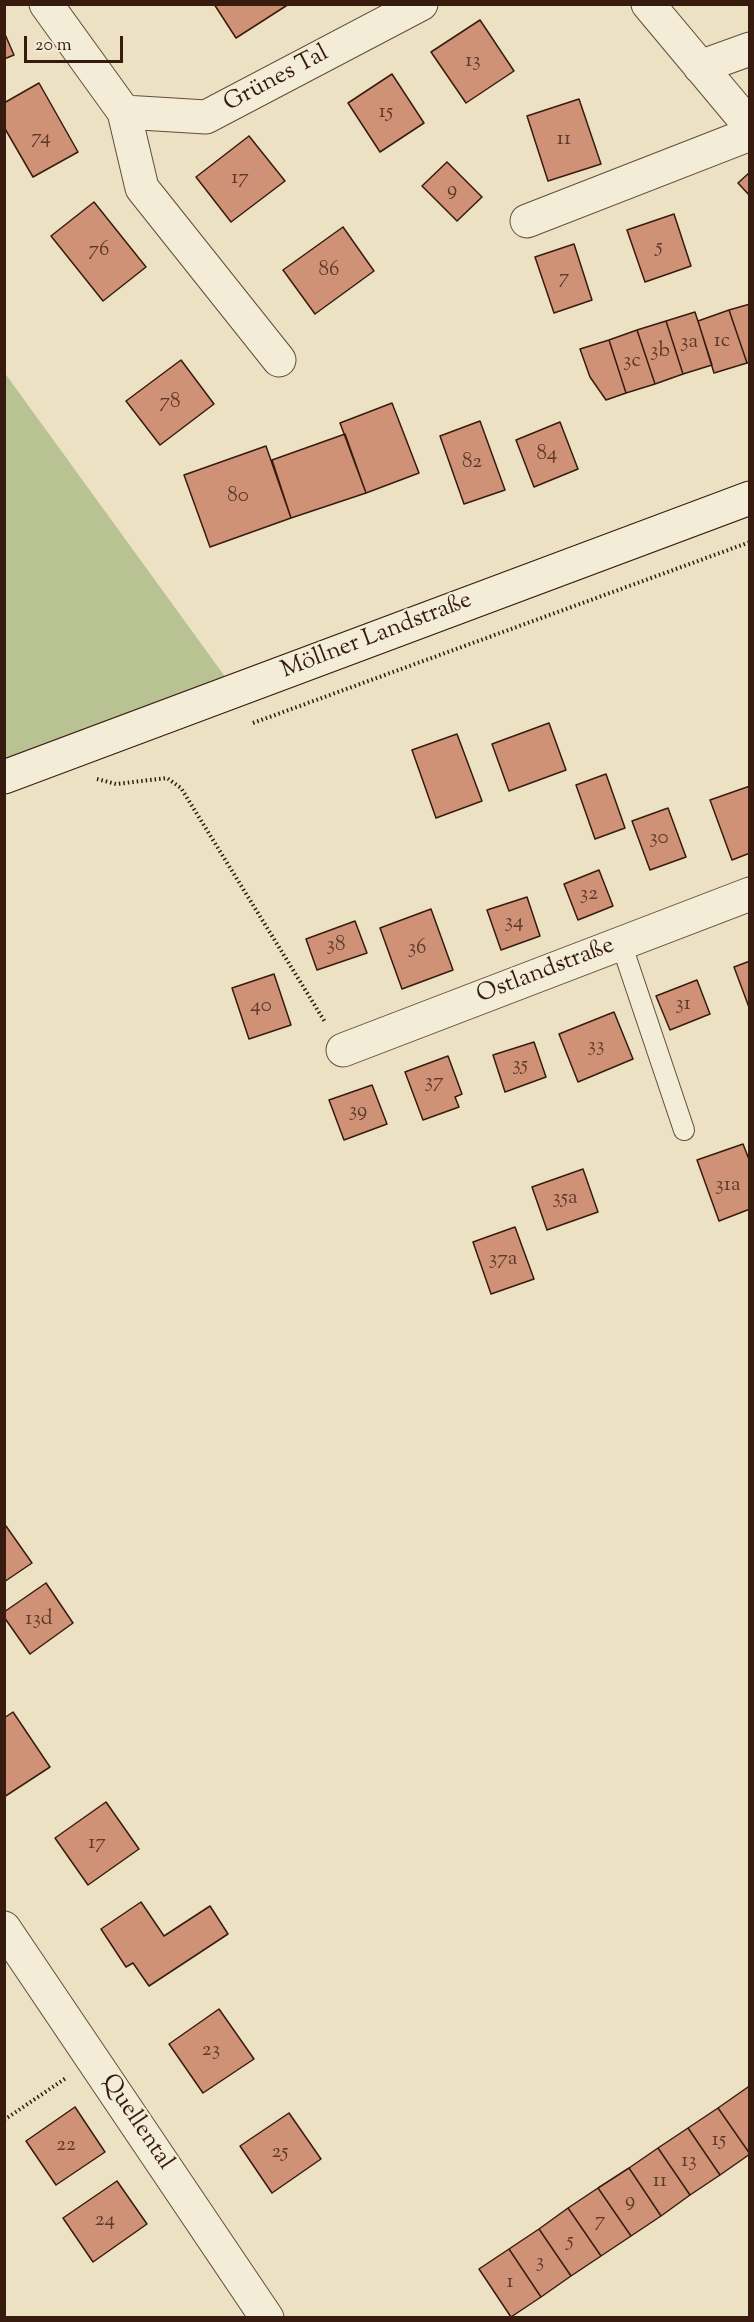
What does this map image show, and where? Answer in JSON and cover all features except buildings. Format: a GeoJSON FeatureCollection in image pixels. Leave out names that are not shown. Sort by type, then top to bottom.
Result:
{"type":"FeatureCollection","features":[{"type":"Feature","properties":{"kind":"street"},"geometry":{"type":"LineString","coordinates":[[45,4],[124,112],[142,188],[279,360]]}},
{"type":"Feature","properties":{"kind":"street","name":"Grünes Tal"},"geometry":{"type":"LineString","coordinates":[[124,112],[206,117],[421,4]]}},
{"type":"Feature","properties":{"kind":"street"},"geometry":{"type":"LineString","coordinates":[[648,4],[750,126]]}},
{"type":"Feature","properties":{"kind":"street"},"geometry":{"type":"LineString","coordinates":[[700,67],[750,49]]}},
{"type":"Feature","properties":{"kind":"street"},"geometry":{"type":"LineString","coordinates":[[526,221],[750,134]]}},
{"type":"Feature","properties":{"kind":"street","name":"Möllner Landstraße"},"geometry":{"type":"LineString","coordinates":[[4,777],[750,498]]}},
{"type":"Feature","properties":{"kind":"street","name":"Ostlandstraße"},"geometry":{"type":"LineString","coordinates":[[343,1050],[750,894]]}},
{"type":"Feature","properties":{"kind":"street","name":"Quellental"},"geometry":{"type":"LineString","coordinates":[[4,1928],[267,2318]]}},
{"type":"Feature","properties":{"kind":"lane"},"geometry":{"type":"LineString","coordinates":[[621,943],[684,1130]]}},
{"type":"Feature","properties":{"kind":"path"},"geometry":{"type":"LineString","coordinates":[[244,726],[750,542]]}},
{"type":"Feature","properties":{"kind":"path"},"geometry":{"type":"LineString","coordinates":[[87,783],[109,775]]}},
{"type":"Feature","properties":{"kind":"path"},"geometry":{"type":"LineString","coordinates":[[97,780],[116,784],[167,778],[181,788],[343,1050]]}},
{"type":"Feature","properties":{"kind":"path"},"geometry":{"type":"LineString","coordinates":[[4,2120],[93,2059]]}},
{"type":"Feature","properties":{"kind":"green space"},"geometry":{"type":"Polygon","coordinates":[[[4,372],[226,678],[4,764],[4,372]]]}}]}
